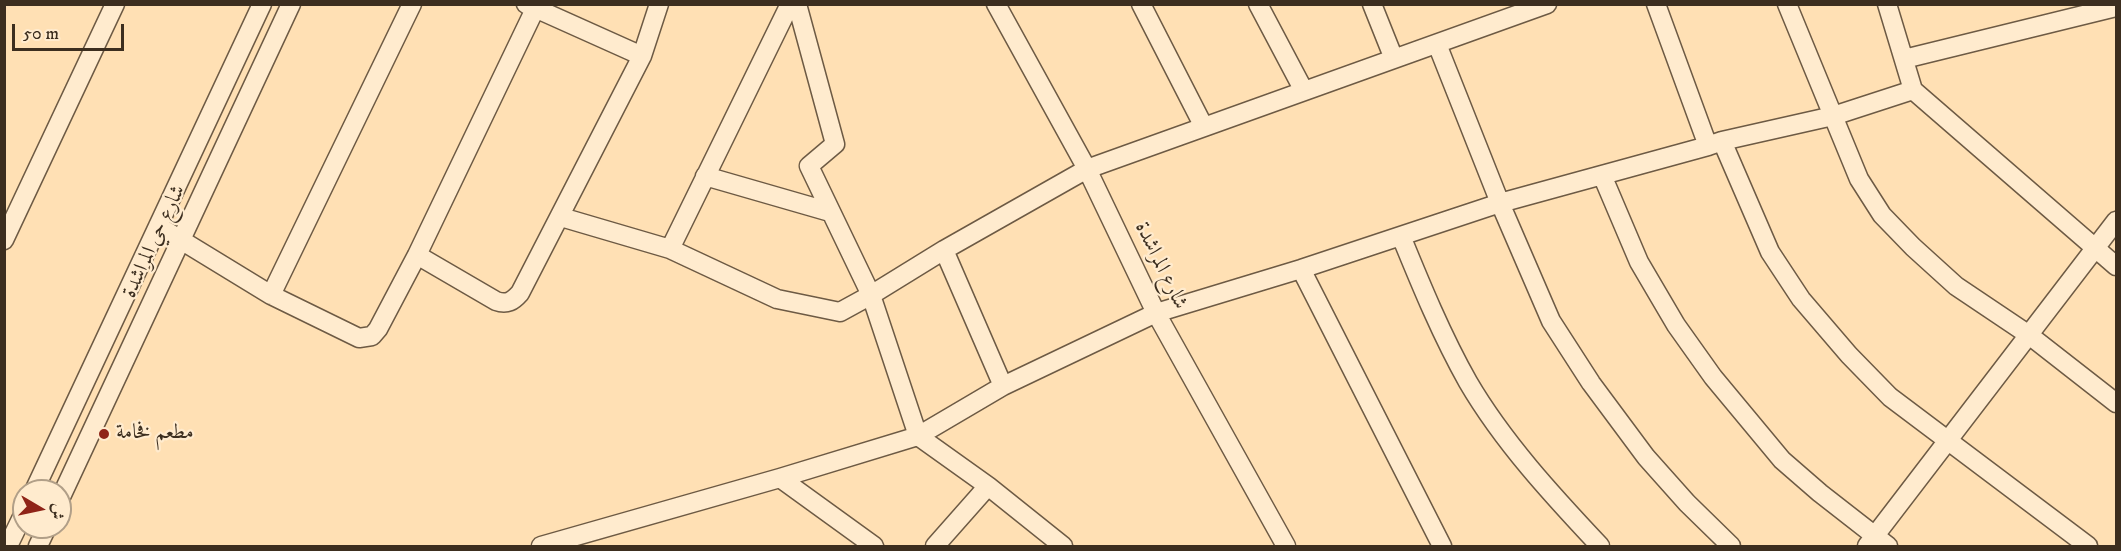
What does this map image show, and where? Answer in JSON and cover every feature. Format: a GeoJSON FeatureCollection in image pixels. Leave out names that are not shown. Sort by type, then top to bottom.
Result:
{"type":"FeatureCollection","features":[{"type":"Feature","properties":{"kind":"street"},"geometry":{"type":"LineString","coordinates":[[4,240],[115,4]]}},
{"type":"Feature","properties":{"kind":"street","name":"شارع حي المراشدة"},"geometry":{"type":"LineString","coordinates":[[40,479],[262,4]]}},
{"type":"Feature","properties":{"kind":"street","name":"شارع حي المراشدة"},"geometry":{"type":"LineString","coordinates":[[69,479],[291,4]]}},
{"type":"Feature","properties":{"kind":"street"},"geometry":{"type":"LineString","coordinates":[[271,295],[412,4]]}},
{"type":"Feature","properties":{"kind":"street"},"geometry":{"type":"LineString","coordinates":[[417,255],[496,301],[509,302],[520,293],[642,57],[659,4]]}},
{"type":"Feature","properties":{"kind":"street"},"geometry":{"type":"LineString","coordinates":[[670,249],[790,4]]}},
{"type":"Feature","properties":{"kind":"street"},"geometry":{"type":"LineString","coordinates":[[797,4],[836,144],[809,166],[871,296],[918,436],[988,486],[1062,546]]}},
{"type":"Feature","properties":{"kind":"street","name":"شارع المراشدة"},"geometry":{"type":"LineString","coordinates":[[996,4],[1087,169],[1156,313],[1286,546]]}},
{"type":"Feature","properties":{"kind":"street"},"geometry":{"type":"LineString","coordinates":[[1141,4],[1204,127]]}},
{"type":"Feature","properties":{"kind":"street"},"geometry":{"type":"LineString","coordinates":[[1258,4],[1304,91]]}},
{"type":"Feature","properties":{"kind":"street"},"geometry":{"type":"LineString","coordinates":[[1372,4],[1394,59]]}},
{"type":"Feature","properties":{"kind":"street"},"geometry":{"type":"LineString","coordinates":[[561,217],[670,249],[777,299],[840,312],[1087,169],[1437,44],[1503,12],[1547,4]]}},
{"type":"Feature","properties":{"kind":"street"},"geometry":{"type":"LineString","coordinates":[[1656,4],[1715,143],[1770,252],[1801,299],[1890,398],[2088,546]]}},
{"type":"Feature","properties":{"kind":"street"},"geometry":{"type":"LineString","coordinates":[[1787,4],[1859,179],[1882,215],[1912,247],[1956,286],[2029,335],[2116,403]]}},
{"type":"Feature","properties":{"kind":"street"},"geometry":{"type":"LineString","coordinates":[[1887,4],[1913,90],[2116,266]]}},
{"type":"Feature","properties":{"kind":"street"},"geometry":{"type":"LineString","coordinates":[[158,226],[271,295],[352,335],[366,338],[372,336],[417,255],[531,7],[642,57]]}},
{"type":"Feature","properties":{"kind":"street"},"geometry":{"type":"LineString","coordinates":[[1904,59],[2116,7]]}},
{"type":"Feature","properties":{"kind":"street"},"geometry":{"type":"LineString","coordinates":[[1437,44],[1500,203],[1551,321],[1646,458],[1731,546]]}},
{"type":"Feature","properties":{"kind":"street"},"geometry":{"type":"LineString","coordinates":[[541,546],[918,436],[1004,386],[1156,313],[1301,269],[1500,203],[1715,143],[1833,116],[1913,90]]}},
{"type":"Feature","properties":{"kind":"street"},"geometry":{"type":"LineString","coordinates":[[1602,175],[1640,262],[1676,325],[1713,378],[1782,460],[1876,543],[1948,442],[2116,221]]}},
{"type":"Feature","properties":{"kind":"street"},"geometry":{"type":"LineString","coordinates":[[705,176],[830,212]]}},
{"type":"Feature","properties":{"kind":"street"},"geometry":{"type":"LineString","coordinates":[[1401,236],[1430,307],[1468,382],[1508,439],[1558,501],[1600,546]]}},
{"type":"Feature","properties":{"kind":"street"},"geometry":{"type":"LineString","coordinates":[[944,250],[1004,386]]}},
{"type":"Feature","properties":{"kind":"street"},"geometry":{"type":"LineString","coordinates":[[1301,269],[1442,546]]}},
{"type":"Feature","properties":{"kind":"street"},"geometry":{"type":"LineString","coordinates":[[780,478],[874,546]]}},
{"type":"Feature","properties":{"kind":"street"},"geometry":{"type":"LineString","coordinates":[[935,546],[988,486]]}},
{"type":"Feature","properties":{"kind":"place","name":"مطعم فخامة"},"geometry":{"type":"Point","coordinates":[104,434]}}]}
